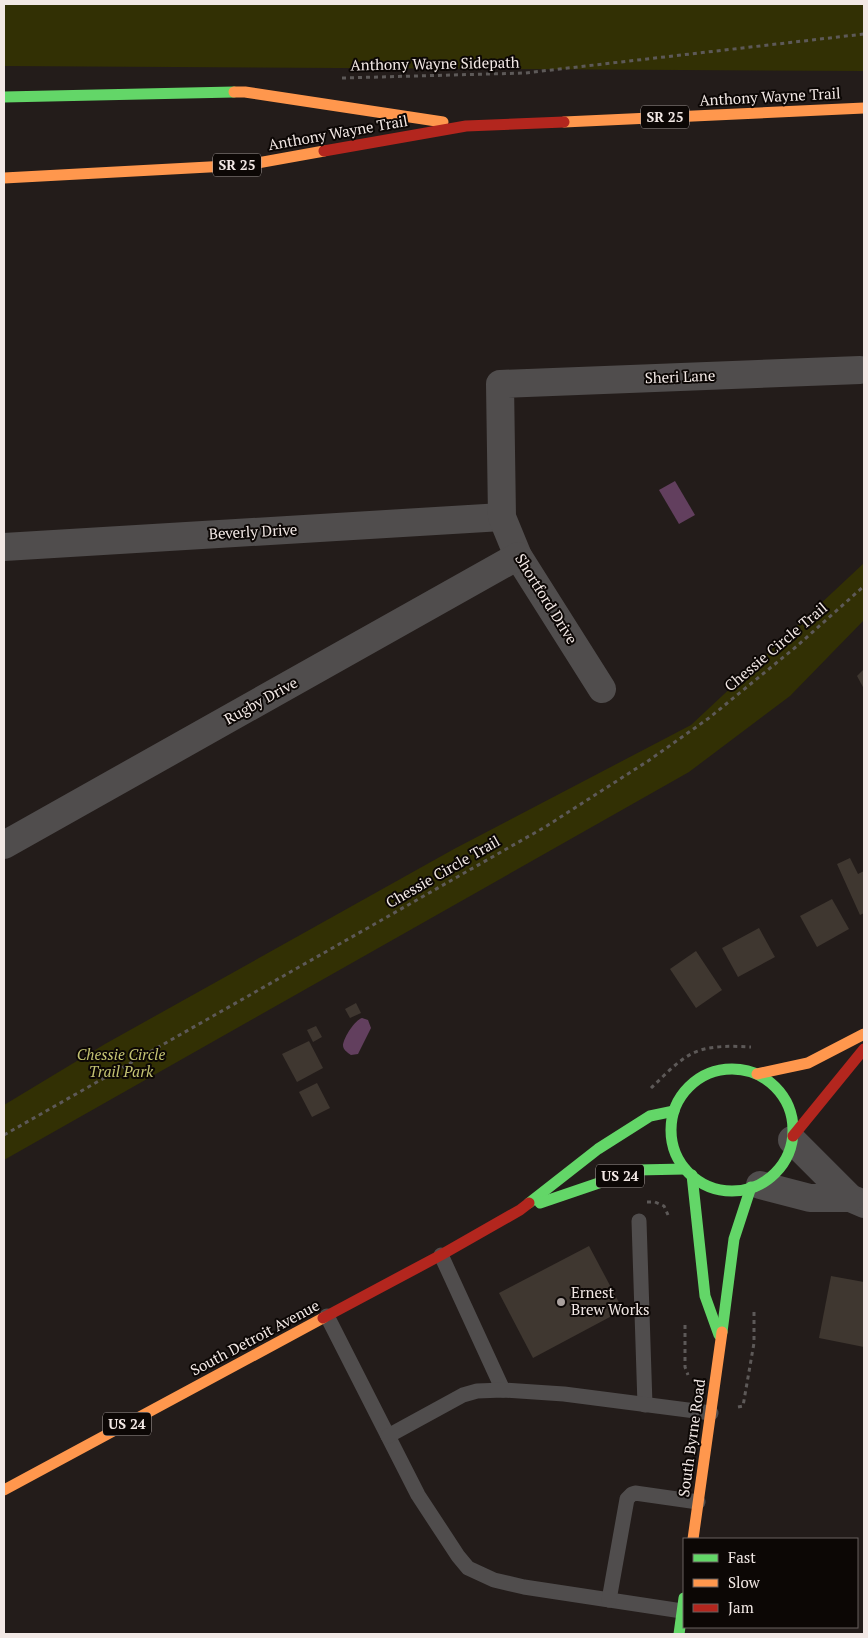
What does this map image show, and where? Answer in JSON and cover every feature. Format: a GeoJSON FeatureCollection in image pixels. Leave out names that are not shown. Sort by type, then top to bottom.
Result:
{"type":"FeatureCollection","features":[{"type":"Feature","properties":{"kind":"main road","name":"Anthony Wayne Trail"},"geometry":{"type":"LineString","coordinates":[[4,97],[244,92],[466,126]]}},
{"type":"Feature","properties":{"kind":"main road","name":"Anthony Wayne Trail"},"geometry":{"type":"LineString","coordinates":[[4,178],[246,164],[466,126],[864,108]]}},
{"type":"Feature","properties":{"kind":"main road"},"geometry":{"type":"LineString","coordinates":[[756,1074],[808,1063],[864,1034]]}},
{"type":"Feature","properties":{"kind":"main road"},"geometry":{"type":"LineString","coordinates":[[792,1138],[864,1049]]}},
{"type":"Feature","properties":{"kind":"main road"},"geometry":{"type":"LineString","coordinates":[[737,1069],[756,1074],[773,1084],[785,1099],[792,1117],[792,1138],[788,1156],[776,1172],[755,1186],[740,1191],[720,1190],[701,1182],[688,1172],[675,1152],[671,1132],[674,1111],[683,1093],[698,1079],[716,1070],[737,1069]]}},
{"type":"Feature","properties":{"kind":"main road","name":"South Detroit Avenue"},"geometry":{"type":"LineString","coordinates":[[4,1490],[441,1255],[520,1210],[598,1149],[650,1116],[674,1111]]}},
{"type":"Feature","properties":{"kind":"main road","name":"South Detroit Avenue"},"geometry":{"type":"LineString","coordinates":[[520,1210],[637,1170],[688,1172]]}},
{"type":"Feature","properties":{"kind":"main road","name":"South Byrne Road"},"geometry":{"type":"LineString","coordinates":[[688,1172],[705,1296],[721,1341]]}},
{"type":"Feature","properties":{"kind":"main road","name":"South Byrne Road"},"geometry":{"type":"LineString","coordinates":[[693,1538],[734,1238],[755,1186]]}},
{"type":"Feature","properties":{"kind":"main road"},"geometry":{"type":"LineString","coordinates":[[679,1634],[683,1604]]}},
{"type":"Feature","properties":{"kind":"street","name":"Sheri Lane"},"geometry":{"type":"LineString","coordinates":[[500,384],[860,370]]}},
{"type":"Feature","properties":{"kind":"street","name":"Shortford Drive"},"geometry":{"type":"LineString","coordinates":[[500,384],[502,517],[518,556],[602,689]]}},
{"type":"Feature","properties":{"kind":"street","name":"Beverly Drive"},"geometry":{"type":"LineString","coordinates":[[4,547],[502,517]]}},
{"type":"Feature","properties":{"kind":"street","name":"Rugby Drive"},"geometry":{"type":"LineString","coordinates":[[4,845],[518,556]]}},
{"type":"Feature","properties":{"kind":"street"},"geometry":{"type":"LineString","coordinates":[[792,1138],[857,1201]]}},
{"type":"Feature","properties":{"kind":"street"},"geometry":{"type":"LineString","coordinates":[[755,1186],[810,1198],[857,1201]]}},
{"type":"Feature","properties":{"kind":"lane"},"geometry":{"type":"LineString","coordinates":[[639,1221],[645,1405]]}},
{"type":"Feature","properties":{"kind":"lane"},"geometry":{"type":"LineString","coordinates":[[441,1255],[502,1390]]}},
{"type":"Feature","properties":{"kind":"lane"},"geometry":{"type":"LineString","coordinates":[[327,1316],[418,1495],[468,1568],[494,1580],[524,1587],[609,1600],[683,1604]]}},
{"type":"Feature","properties":{"kind":"lane"},"geometry":{"type":"LineString","coordinates":[[388,1436],[463,1396],[477,1391],[502,1390],[564,1394],[711,1413]]}},
{"type":"Feature","properties":{"kind":"lane"},"geometry":{"type":"LineString","coordinates":[[609,1600],[629,1496],[635,1493],[698,1502]]}},
{"type":"Feature","properties":{"kind":"path","name":"Anthony Wayne Sidepath"},"geometry":{"type":"LineString","coordinates":[[339,78],[525,74],[864,34]]}},
{"type":"Feature","properties":{"kind":"path","name":"Chessie Circle Trail"},"geometry":{"type":"LineString","coordinates":[[4,1134],[545,827],[648,761],[708,718],[797,646],[864,586]]}},
{"type":"Feature","properties":{"kind":"path"},"geometry":{"type":"LineString","coordinates":[[648,1090],[679,1063],[694,1053],[715,1047],[752,1047]]}},
{"type":"Feature","properties":{"kind":"path"},"geometry":{"type":"LineString","coordinates":[[743,1406],[754,1343],[753,1303]]}},
{"type":"Feature","properties":{"kind":"green space"},"geometry":{"type":"Polygon","coordinates":[[[4,4],[864,4],[864,71],[4,66],[4,4]]]}},
{"type":"Feature","properties":{"kind":"green space","name":"Chessie Circle Trail Park"},"geometry":{"type":"Polygon","coordinates":[[[864,563],[864,620],[790,696],[689,772],[4,1160],[4,1105],[105,1044],[454,849],[691,725],[864,563]]]}},
{"type":"Feature","properties":{"kind":"shaded area"},"geometry":{"type":"Polygon","coordinates":[[[675,481],[695,515],[679,524],[659,490],[675,481]]]}},
{"type":"Feature","properties":{"kind":"shaded area"},"geometry":{"type":"Polygon","coordinates":[[[362,1018],[368,1020],[371,1028],[358,1054],[351,1055],[343,1045],[353,1025],[362,1018]]]}},
{"type":"Feature","properties":{"kind":"building"},"geometry":{"type":"Polygon","coordinates":[[[864,669],[864,689],[857,676],[864,669]]]}},
{"type":"Feature","properties":{"kind":"building"},"geometry":{"type":"Polygon","coordinates":[[[850,858],[858,874],[864,871],[864,913],[860,915],[837,864],[850,858]]]}},
{"type":"Feature","properties":{"kind":"building"},"geometry":{"type":"Polygon","coordinates":[[[832,899],[849,929],[817,947],[800,916],[832,899]]]}},
{"type":"Feature","properties":{"kind":"building"},"geometry":{"type":"Polygon","coordinates":[[[759,928],[775,957],[738,977],[722,948],[759,928]]]}},
{"type":"Feature","properties":{"kind":"building"},"geometry":{"type":"Polygon","coordinates":[[[696,951],[722,990],[696,1008],[670,969],[696,951]]]}},
{"type":"Feature","properties":{"kind":"building"},"geometry":{"type":"Polygon","coordinates":[[[356,1003],[361,1013],[350,1018],[345,1009],[356,1003]]]}},
{"type":"Feature","properties":{"kind":"building"},"geometry":{"type":"Polygon","coordinates":[[[316,1026],[322,1037],[313,1042],[307,1030],[316,1026]]]}},
{"type":"Feature","properties":{"kind":"building"},"geometry":{"type":"Polygon","coordinates":[[[309,1041],[323,1068],[297,1082],[282,1054],[309,1041]]]}},
{"type":"Feature","properties":{"kind":"building"},"geometry":{"type":"Polygon","coordinates":[[[317,1083],[330,1108],[312,1117],[299,1092],[317,1083]]]}},
{"type":"Feature","properties":{"kind":"building","name":"Ernest Brew Works"},"geometry":{"type":"Polygon","coordinates":[[[589,1246],[623,1310],[533,1358],[499,1293],[589,1246]]]}},
{"type":"Feature","properties":{"kind":"building"},"geometry":{"type":"Polygon","coordinates":[[[831,1276],[864,1282],[864,1347],[819,1338],[831,1276]]]}},
{"type":"Feature","properties":{"kind":"traffic: fast"},"geometry":{"type":"LineString","coordinates":[[4,97],[234,92]]}},
{"type":"Feature","properties":{"kind":"traffic: fast"},"geometry":{"type":"LineString","coordinates":[[732,1069],[755,1074],[775,1087],[788,1107],[793,1130],[788,1153],[775,1173],[755,1186],[732,1191],[709,1186],[689,1173],[676,1153],[671,1130],[676,1107],[689,1087],[709,1074],[732,1069]]}},
{"type":"Feature","properties":{"kind":"traffic: fast"},"geometry":{"type":"LineString","coordinates":[[529,1203],[598,1149],[650,1116],[674,1111]]}},
{"type":"Feature","properties":{"kind":"traffic: fast"},"geometry":{"type":"LineString","coordinates":[[540,1203],[637,1170],[685,1169]]}},
{"type":"Feature","properties":{"kind":"traffic: fast"},"geometry":{"type":"LineString","coordinates":[[692,1175],[705,1296],[719,1335]]}},
{"type":"Feature","properties":{"kind":"traffic: fast"},"geometry":{"type":"LineString","coordinates":[[722,1332],[734,1239],[751,1187]]}},
{"type":"Feature","properties":{"kind":"traffic: fast"},"geometry":{"type":"LineString","coordinates":[[679,1634],[683,1605]]}},
{"type":"Feature","properties":{"kind":"traffic: slow"},"geometry":{"type":"LineString","coordinates":[[234,92],[245,92],[443,122]]}},
{"type":"Feature","properties":{"kind":"traffic: slow"},"geometry":{"type":"LineString","coordinates":[[564,122],[864,108]]}},
{"type":"Feature","properties":{"kind":"traffic: slow"},"geometry":{"type":"LineString","coordinates":[[4,178],[246,165],[324,151]]}},
{"type":"Feature","properties":{"kind":"traffic: slow"},"geometry":{"type":"LineString","coordinates":[[757,1074],[808,1063],[864,1034]]}},
{"type":"Feature","properties":{"kind":"traffic: slow"},"geometry":{"type":"LineString","coordinates":[[4,1490],[323,1318]]}},
{"type":"Feature","properties":{"kind":"traffic: slow"},"geometry":{"type":"LineString","coordinates":[[693,1538],[722,1332]]}},
{"type":"Feature","properties":{"kind":"traffic: jam"},"geometry":{"type":"LineString","coordinates":[[324,151],[466,126],[564,122]]}},
{"type":"Feature","properties":{"kind":"traffic: jam"},"geometry":{"type":"LineString","coordinates":[[793,1136],[864,1049]]}},
{"type":"Feature","properties":{"kind":"traffic: jam"},"geometry":{"type":"LineString","coordinates":[[323,1318],[441,1255],[529,1203]]}},
{"type":"Feature","properties":{"kind":"place","name":"Ernest Brew Works"},"geometry":{"type":"Point","coordinates":[561,1302]}}]}
